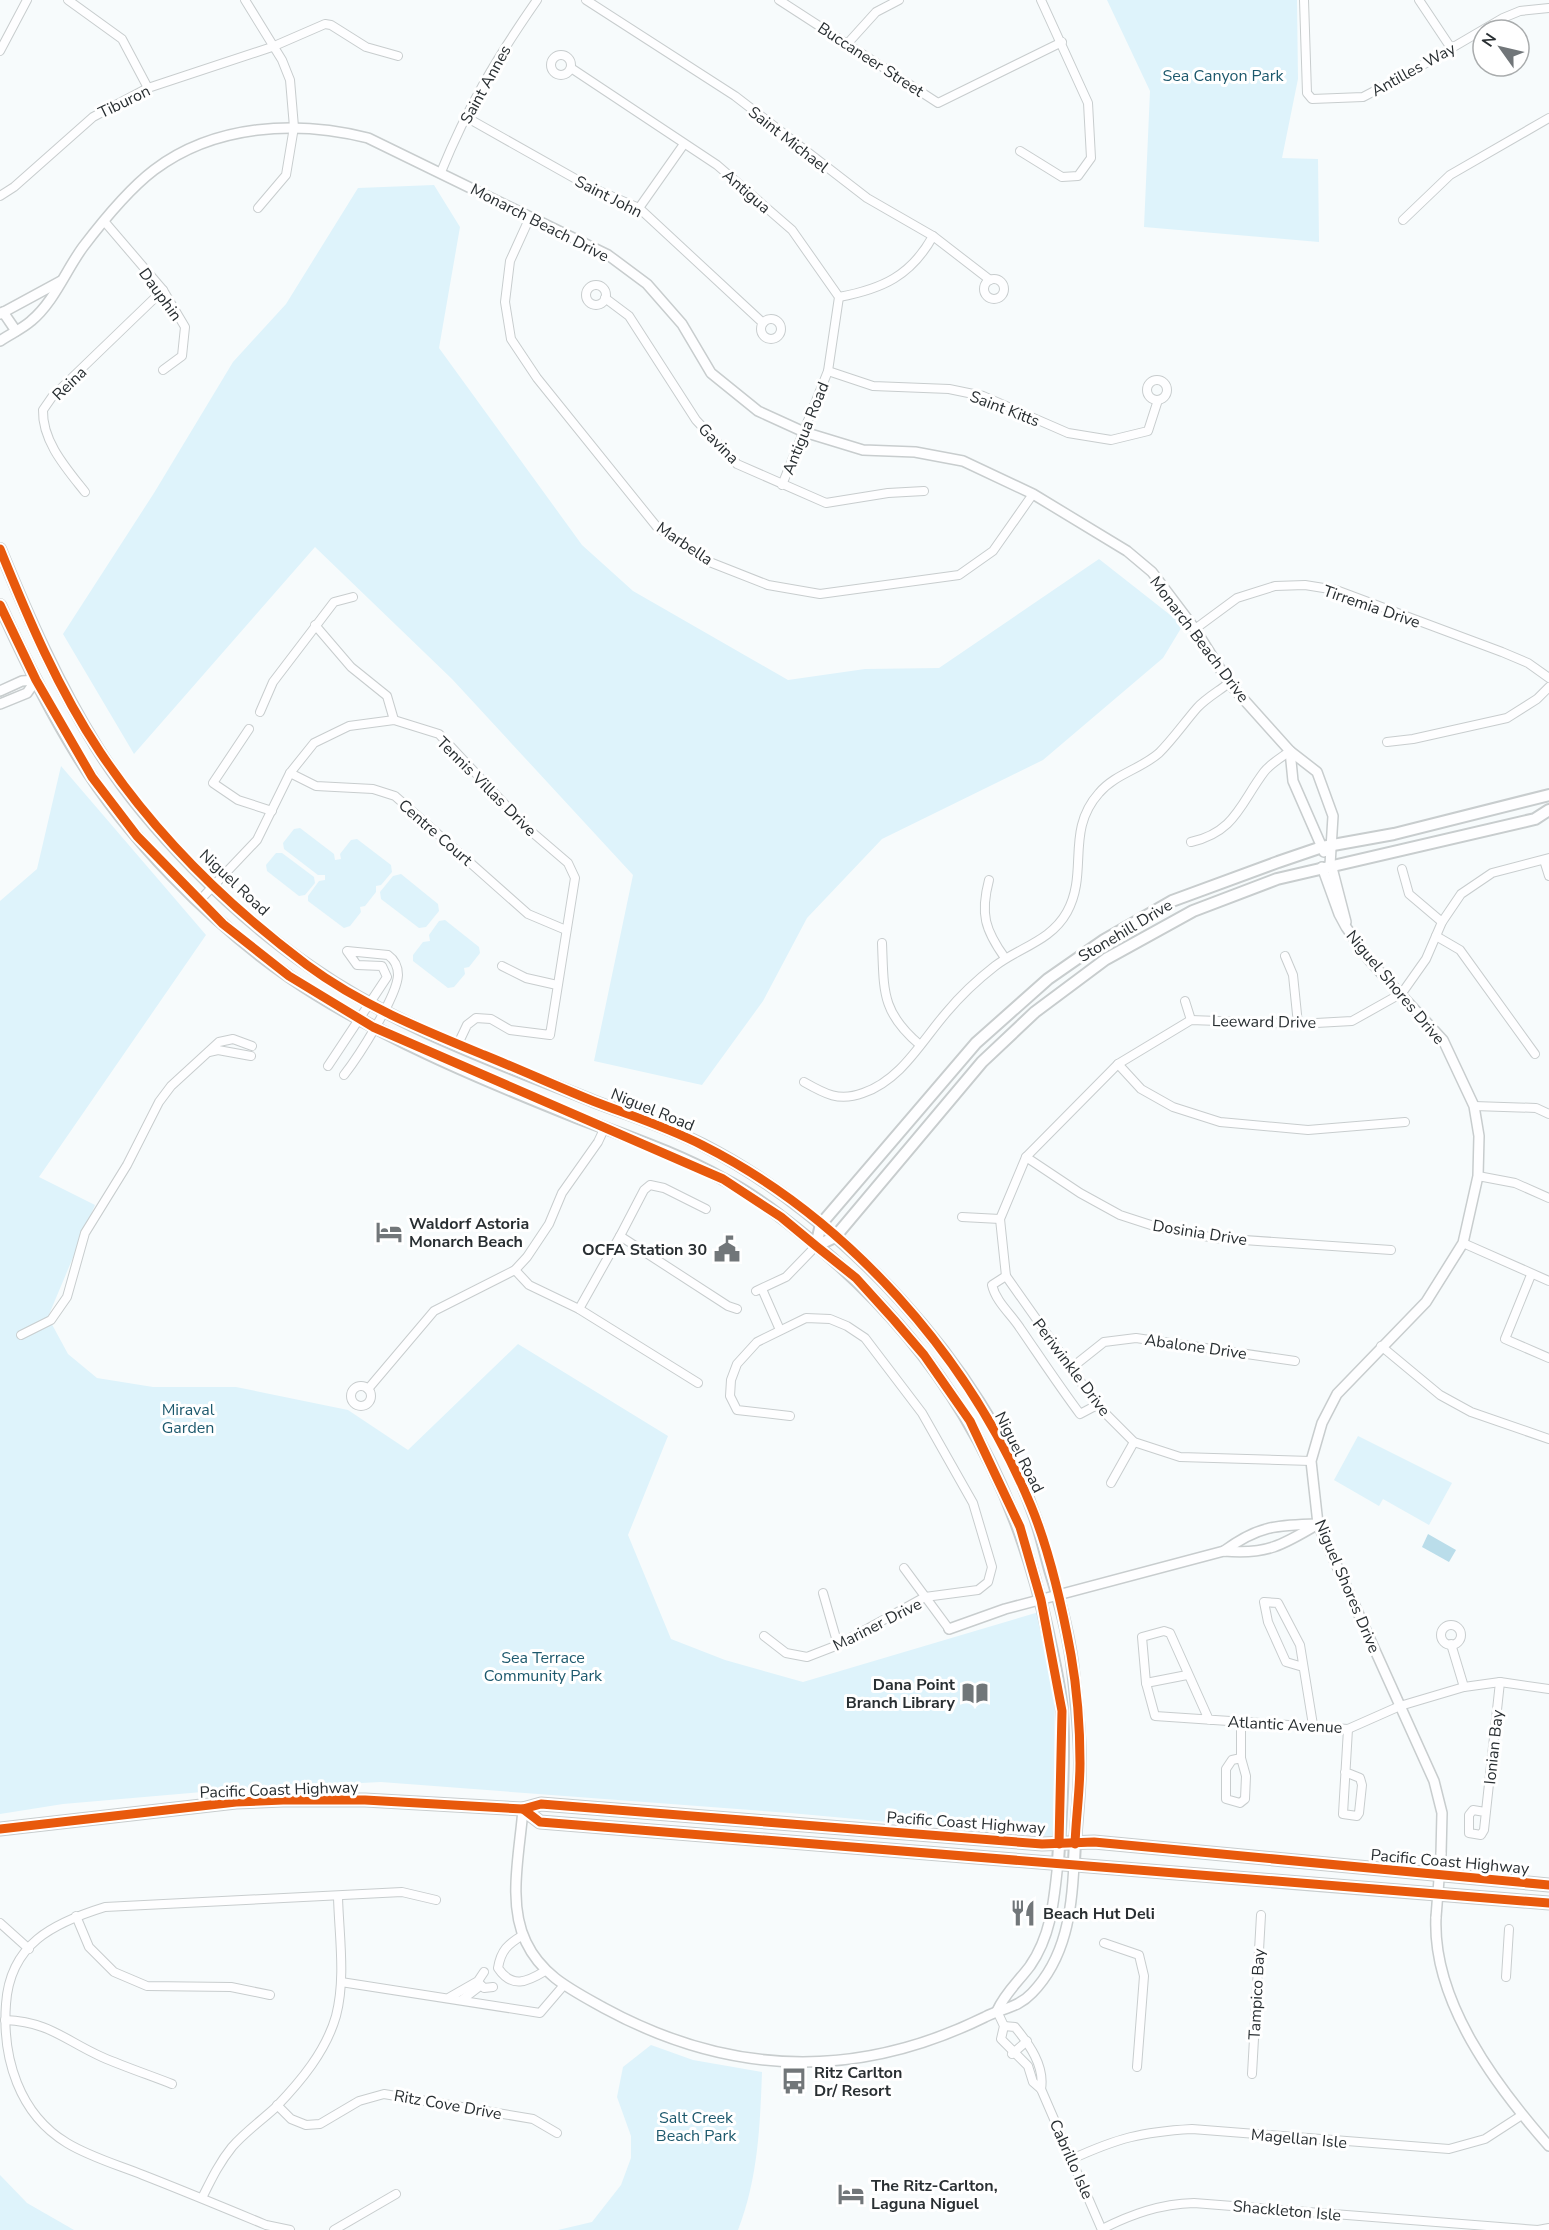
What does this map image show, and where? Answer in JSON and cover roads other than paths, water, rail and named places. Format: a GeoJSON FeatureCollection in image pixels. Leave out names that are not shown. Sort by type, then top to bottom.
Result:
{"type":"FeatureCollection","features":[{"type":"Feature","properties":{"kind":"highway","name":"Pacific Coast Highway"},"geometry":{"type":"LineString","coordinates":[[0,1829],[248,1802],[365,1800],[523,1809],[541,1804],[1059,1844],[1095,1842],[1549,1886]]}},
{"type":"Feature","properties":{"kind":"highway","name":"Pacific Coast Highway"},"geometry":{"type":"LineString","coordinates":[[523,1809],[540,1822],[788,1844],[1074,1863],[1094,1868],[1549,1904]]}},
{"type":"Feature","properties":{"kind":"main road","name":"Niguel Road"},"geometry":{"type":"LineString","coordinates":[[0,549],[53,672],[98,749],[135,800],[214,886],[244,915],[310,967],[404,1023],[701,1144],[753,1174],[801,1206],[906,1304],[937,1342],[984,1413],[1009,1457],[1033,1510],[1057,1596],[1071,1658],[1080,1762],[1074,1863]]}},
{"type":"Feature","properties":{"kind":"main road","name":"Niguel Road"},"geometry":{"type":"LineString","coordinates":[[0,605],[36,680],[77,754],[137,836],[223,924],[289,976],[374,1027],[428,1053],[604,1126],[723,1179],[782,1217],[856,1278],[924,1355],[970,1421],[1020,1527],[1041,1600],[1062,1711],[1058,1862]]}},
{"type":"Feature","properties":{"kind":"main road"},"geometry":{"type":"LineString","coordinates":[[36,680],[53,672]]}},
{"type":"Feature","properties":{"kind":"main road","name":"Stonehill Drive"},"geometry":{"type":"LineString","coordinates":[[816,1246],[821,1224],[976,1043],[1048,979],[1104,939],[1172,901],[1222,881],[1327,847],[1394,834],[1549,795]]}},
{"type":"Feature","properties":{"kind":"main road","name":"Stonehill Drive"},"geometry":{"type":"LineString","coordinates":[[816,1246],[835,1237],[982,1062],[1035,1012],[1106,959],[1193,911],[1256,886],[1328,865],[1535,819],[1549,810]]}},
{"type":"Feature","properties":{"kind":"street"},"geometry":{"type":"LineString","coordinates":[[0,51],[27,0]]}},
{"type":"Feature","properties":{"kind":"street"},"geometry":{"type":"LineString","coordinates":[[68,0],[122,39],[148,88]]}},
{"type":"Feature","properties":{"kind":"street"},"geometry":{"type":"LineString","coordinates":[[245,0],[282,60],[290,80],[294,127],[286,175],[258,208]]}},
{"type":"Feature","properties":{"kind":"street","name":"Saint Annes"},"geometry":{"type":"LineString","coordinates":[[441,172],[464,116],[497,57],[537,0]]}},
{"type":"Feature","properties":{"kind":"street","name":"Saint Michael"},"geometry":{"type":"LineString","coordinates":[[586,0],[735,96],[867,198],[933,236],[990,280]]}},
{"type":"Feature","properties":{"kind":"street","name":"Buccaneer Street"},"geometry":{"type":"LineString","coordinates":[[779,0],[938,103],[1062,42]]}},
{"type":"Feature","properties":{"kind":"street"},"geometry":{"type":"LineString","coordinates":[[848,44],[876,12],[899,0]]}},
{"type":"Feature","properties":{"kind":"street"},"geometry":{"type":"LineString","coordinates":[[1020,152],[1062,177],[1078,176],[1091,158],[1088,103],[1041,0]]}},
{"type":"Feature","properties":{"kind":"street","name":"Antilles Way"},"geometry":{"type":"LineString","coordinates":[[1304,0],[1307,93],[1316,99],[1363,97],[1503,18],[1520,11],[1549,8]]}},
{"type":"Feature","properties":{"kind":"street"},"geometry":{"type":"LineString","coordinates":[[1419,0],[1451,48]]}},
{"type":"Feature","properties":{"kind":"street","name":"Tiburon"},"geometry":{"type":"LineString","coordinates":[[0,196],[14,187],[93,117],[148,88],[272,47],[325,24],[331,25],[366,47],[398,56]]}},
{"type":"Feature","properties":{"kind":"street","name":"Antigua"},"geometry":{"type":"LineString","coordinates":[[571,68],[717,165],[792,230],[839,297]]}},
{"type":"Feature","properties":{"kind":"street","name":"Saint John"},"geometry":{"type":"LineString","coordinates":[[464,116],[590,187],[639,208],[763,322]]}},
{"type":"Feature","properties":{"kind":"street"},"geometry":{"type":"LineString","coordinates":[[1402,220],[1450,175],[1549,118]]}},
{"type":"Feature","properties":{"kind":"street","name":"Monarch Beach Drive"},"geometry":{"type":"LineString","coordinates":[[0,341],[32,320],[104,221],[154,170],[190,149],[238,132],[294,127],[336,130],[368,138],[608,255],[647,284],[682,324],[711,373],[758,411],[804,432],[863,450],[915,452],[963,461],[1033,495],[1127,551],[1152,572],[1195,629],[1229,683],[1290,751],[1317,772],[1333,816],[1327,847],[1328,865],[1345,911],[1346,927]]}},
{"type":"Feature","properties":{"kind":"street"},"geometry":{"type":"LineString","coordinates":[[639,208],[684,144]]}},
{"type":"Feature","properties":{"kind":"street","name":"Marbella"},"geometry":{"type":"LineString","coordinates":[[530,217],[510,261],[505,302],[511,339],[537,378],[657,527],[707,561],[768,585],[820,594],[959,576],[993,551],[1033,495]]}},
{"type":"Feature","properties":{"kind":"street","name":"Dauphin"},"geometry":{"type":"LineString","coordinates":[[104,221],[162,290],[185,327],[182,356],[163,370]]}},
{"type":"Feature","properties":{"kind":"street"},"geometry":{"type":"LineString","coordinates":[[828,371],[839,297],[862,293],[903,275],[922,257],[933,236]]}},
{"type":"Feature","properties":{"kind":"street"},"geometry":{"type":"LineString","coordinates":[[16,331],[2,313],[63,280]]}},
{"type":"Feature","properties":{"kind":"street","name":"Reina"},"geometry":{"type":"LineString","coordinates":[[85,492],[65,467],[45,432],[43,410],[52,398],[162,290]]}},
{"type":"Feature","properties":{"kind":"street","name":"Gavina"},"geometry":{"type":"LineString","coordinates":[[605,298],[628,316],[696,420],[737,464],[826,503],[888,493],[924,491]]}},
{"type":"Feature","properties":{"kind":"street","name":"Antigua Road"},"geometry":{"type":"LineString","coordinates":[[782,485],[828,371]]}},
{"type":"Feature","properties":{"kind":"street","name":"Saint Kitts"},"geometry":{"type":"LineString","coordinates":[[828,371],[873,386],[949,389],[983,396],[1068,433],[1111,440],[1148,431],[1158,400]]}},
{"type":"Feature","properties":{"kind":"street","name":"Tirremia Drive"},"geometry":{"type":"LineString","coordinates":[[1195,629],[1237,598],[1275,586],[1305,585],[1336,590],[1502,652],[1528,663],[1549,678]]}},
{"type":"Feature","properties":{"kind":"street"},"geometry":{"type":"LineString","coordinates":[[260,712],[273,682],[315,625],[334,602],[353,597]]}},
{"type":"Feature","properties":{"kind":"street"},"geometry":{"type":"LineString","coordinates":[[315,625],[351,667],[387,696],[394,720]]}},
{"type":"Feature","properties":{"kind":"street"},"geometry":{"type":"LineString","coordinates":[[0,691],[22,681],[36,680]]}},
{"type":"Feature","properties":{"kind":"street"},"geometry":{"type":"LineString","coordinates":[[0,704],[27,693],[36,680]]}},
{"type":"Feature","properties":{"kind":"street"},"geometry":{"type":"LineString","coordinates":[[804,1082],[831,1097],[847,1098],[883,1084],[900,1070],[967,990],[1005,958],[1050,934],[1065,915],[1075,896],[1080,828],[1086,811],[1099,792],[1116,778],[1156,755],[1199,706],[1229,683]]}},
{"type":"Feature","properties":{"kind":"street"},"geometry":{"type":"LineString","coordinates":[[1387,742],[1413,739],[1507,718],[1549,687]]}},
{"type":"Feature","properties":{"kind":"street","name":"Tennis Villas Drive"},"geometry":{"type":"LineString","coordinates":[[200,900],[257,840],[290,773],[315,743],[348,726],[394,720],[439,734],[526,827],[568,863],[575,878],[550,1035],[510,1030],[491,1019],[476,1018],[467,1025],[458,1044]]}},
{"type":"Feature","properties":{"kind":"street"},"geometry":{"type":"LineString","coordinates":[[249,729],[213,783],[238,800],[272,811]]}},
{"type":"Feature","properties":{"kind":"street"},"geometry":{"type":"LineString","coordinates":[[1191,842],[1209,838],[1228,825],[1242,808],[1265,770],[1290,751]]}},
{"type":"Feature","properties":{"kind":"street","name":"Monarch Beach Drive"},"geometry":{"type":"LineString","coordinates":[[1290,751],[1293,781],[1327,847]]}},
{"type":"Feature","properties":{"kind":"street","name":"Centre Court"},"geometry":{"type":"LineString","coordinates":[[290,773],[316,786],[373,789],[395,796],[528,914],[566,930]]}},
{"type":"Feature","properties":{"kind":"street"},"geometry":{"type":"LineString","coordinates":[[1546,859],[1549,876]]}},
{"type":"Feature","properties":{"kind":"street","name":"Leeward Drive"},"geometry":{"type":"LineString","coordinates":[[1000,1219],[1026,1157],[1118,1064],[1191,1020],[1298,1024],[1352,1021],[1402,993],[1426,959],[1442,922],[1461,894],[1492,873],[1546,859]]}},
{"type":"Feature","properties":{"kind":"street"},"geometry":{"type":"LineString","coordinates":[[1402,869],[1409,894],[1442,922]]}},
{"type":"Feature","properties":{"kind":"street"},"geometry":{"type":"LineString","coordinates":[[989,880],[984,898],[985,918],[990,937],[1005,958]]}},
{"type":"Feature","properties":{"kind":"street","name":"Niguel Shores Drive"},"geometry":{"type":"LineString","coordinates":[[1346,927],[1369,960],[1402,993],[1443,1040],[1474,1106],[1479,1137],[1478,1176],[1463,1243],[1426,1302],[1337,1394],[1322,1424],[1311,1461],[1318,1524],[1434,1780],[1442,1813],[1436,1917],[1437,1953],[1464,2027],[1491,2073],[1522,2115],[1549,2146]]}},
{"type":"Feature","properties":{"kind":"street"},"geometry":{"type":"LineString","coordinates":[[1436,936],[1460,950],[1535,1054]]}},
{"type":"Feature","properties":{"kind":"street"},"geometry":{"type":"LineString","coordinates":[[882,943],[884,986],[889,1009],[901,1029],[920,1045]]}},
{"type":"Feature","properties":{"kind":"street"},"geometry":{"type":"LineString","coordinates":[[328,1066],[385,983],[386,970],[377,965],[357,965],[347,951],[382,953],[393,959],[398,975],[396,984],[374,1027],[344,1075]]}},
{"type":"Feature","properties":{"kind":"street"},"geometry":{"type":"LineString","coordinates":[[1285,956],[1293,975],[1298,1024]]}},
{"type":"Feature","properties":{"kind":"street"},"geometry":{"type":"LineString","coordinates":[[502,966],[526,978],[557,985]]}},
{"type":"Feature","properties":{"kind":"street"},"geometry":{"type":"LineString","coordinates":[[1185,1001],[1191,1020]]}},
{"type":"Feature","properties":{"kind":"street"},"geometry":{"type":"LineString","coordinates":[[21,1335],[51,1320],[67,1297],[86,1233],[123,1173],[159,1102],[171,1086],[219,1042],[233,1039],[252,1046]]}},
{"type":"Feature","properties":{"kind":"street"},"geometry":{"type":"LineString","coordinates":[[209,1052],[218,1050],[251,1056]]}},
{"type":"Feature","properties":{"kind":"street"},"geometry":{"type":"LineString","coordinates":[[1118,1064],[1141,1089],[1173,1107],[1220,1122],[1308,1130],[1406,1122]]}},
{"type":"Feature","properties":{"kind":"street"},"geometry":{"type":"LineString","coordinates":[[1474,1106],[1536,1108],[1549,1114]]}},
{"type":"Feature","properties":{"kind":"street"},"geometry":{"type":"LineString","coordinates":[[368,1389],[434,1311],[515,1270],[542,1237],[562,1193],[598,1142],[604,1126]]}},
{"type":"Feature","properties":{"kind":"street","name":"Dosinia Drive"},"geometry":{"type":"LineString","coordinates":[[1026,1157],[1080,1193],[1120,1215],[1160,1228],[1215,1238],[1391,1250]]}},
{"type":"Feature","properties":{"kind":"street"},"geometry":{"type":"LineString","coordinates":[[1478,1176],[1515,1183],[1549,1198]]}},
{"type":"Feature","properties":{"kind":"street"},"geometry":{"type":"LineString","coordinates":[[579,1309],[644,1190],[650,1185],[664,1188],[706,1209]]}},
{"type":"Feature","properties":{"kind":"street"},"geometry":{"type":"LineString","coordinates":[[962,1217],[1000,1219]]}},
{"type":"Feature","properties":{"kind":"street","name":"Periwinkle Drive"},"geometry":{"type":"LineString","coordinates":[[1000,1219],[1006,1276],[1097,1405],[1134,1442],[1180,1456],[1311,1461]]}},
{"type":"Feature","properties":{"kind":"street"},"geometry":{"type":"LineString","coordinates":[[620,1236],[728,1306],[737,1309]]}},
{"type":"Feature","properties":{"kind":"street"},"geometry":{"type":"LineString","coordinates":[[1463,1243],[1549,1281]]}},
{"type":"Feature","properties":{"kind":"street","name":"Stonehill Drive"},"geometry":{"type":"LineString","coordinates":[[780,1330],[759,1290],[786,1277],[816,1246]]}},
{"type":"Feature","properties":{"kind":"street"},"geometry":{"type":"LineString","coordinates":[[515,1270],[529,1285],[579,1309],[698,1383]]}},
{"type":"Feature","properties":{"kind":"street"},"geometry":{"type":"LineString","coordinates":[[1531,1275],[1505,1339],[1549,1358]]}},
{"type":"Feature","properties":{"kind":"street"},"geometry":{"type":"LineString","coordinates":[[1006,1276],[992,1285],[995,1295],[1046,1369],[1080,1414],[1097,1405]]}},
{"type":"Feature","properties":{"kind":"street"},"geometry":{"type":"LineString","coordinates":[[790,1416],[737,1410],[730,1396],[730,1380],[737,1364],[757,1342],[806,1318],[830,1319],[865,1338],[922,1413],[973,1503],[992,1568],[987,1582],[978,1590],[926,1597],[904,1568]]}},
{"type":"Feature","properties":{"kind":"street","name":"Abalone Drive"},"geometry":{"type":"LineString","coordinates":[[1070,1369],[1104,1342],[1137,1338],[1296,1361]]}},
{"type":"Feature","properties":{"kind":"street"},"geometry":{"type":"LineString","coordinates":[[1381,1346],[1440,1395],[1471,1412],[1549,1439]]}},
{"type":"Feature","properties":{"kind":"street"},"geometry":{"type":"LineString","coordinates":[[1111,1483],[1134,1442]]}},
{"type":"Feature","properties":{"kind":"street","name":"Mariner Drive"},"geometry":{"type":"LineString","coordinates":[[1224,1551],[1246,1534],[1282,1525],[1318,1524]]}},
{"type":"Feature","properties":{"kind":"street","name":"Mariner Drive"},"geometry":{"type":"LineString","coordinates":[[764,1636],[786,1653],[807,1657],[838,1644],[926,1597],[949,1629],[1041,1600],[1224,1551],[1252,1554],[1290,1541],[1318,1524]]}},
{"type":"Feature","properties":{"kind":"street"},"geometry":{"type":"LineString","coordinates":[[823,1593],[838,1644]]}},
{"type":"Feature","properties":{"kind":"street"},"geometry":{"type":"LineString","coordinates":[[1304,1667],[1286,1662],[1268,1622],[1264,1602],[1278,1603],[1300,1645],[1304,1667],[1313,1725]]}},
{"type":"Feature","properties":{"kind":"street","name":"Atlantic Avenue"},"geometry":{"type":"LineString","coordinates":[[1187,1675],[1167,1631],[1142,1637],[1146,1683],[1155,1716],[1347,1729],[1400,1706],[1464,1687],[1500,1682],[1549,1689]]}},
{"type":"Feature","properties":{"kind":"street"},"geometry":{"type":"LineString","coordinates":[[1451,1644],[1464,1687]]}},
{"type":"Feature","properties":{"kind":"street"},"geometry":{"type":"LineString","coordinates":[[1146,1683],[1187,1675],[1209,1720]]}},
{"type":"Feature","properties":{"kind":"street","name":"Ionian Bay"},"geometry":{"type":"LineString","coordinates":[[1485,1812],[1500,1682]]}},
{"type":"Feature","properties":{"kind":"street"},"geometry":{"type":"LineString","coordinates":[[1241,1723],[1241,1758],[1246,1776],[1245,1799],[1240,1803],[1231,1803],[1226,1799],[1226,1769],[1232,1760],[1241,1758]]}},
{"type":"Feature","properties":{"kind":"street"},"geometry":{"type":"LineString","coordinates":[[1345,1772],[1360,1778],[1362,1785],[1357,1816],[1343,1814],[1347,1729]]}},
{"type":"Feature","properties":{"kind":"street"},"geometry":{"type":"LineString","coordinates":[[523,1809],[516,1903],[523,1935],[533,1956],[545,1971],[564,1985],[651,2032],[700,2050],[762,2062],[816,2062],[884,2052],[926,2040],[997,2011],[1018,2007],[1033,1993],[1060,1949],[1071,1908],[1074,1863]]}},
{"type":"Feature","properties":{"kind":"street"},"geometry":{"type":"LineString","coordinates":[[1004,2026],[1015,2027],[1027,2041],[1012,2054],[1001,2040],[1004,2026],[997,2011],[1005,1993],[1030,1966],[1046,1938],[1053,1913],[1058,1862]]}},
{"type":"Feature","properties":{"kind":"street"},"geometry":{"type":"LineString","coordinates":[[290,2230],[266,2225],[84,2151],[50,2131],[34,2115],[9,2061],[5,2020],[8,1982],[16,1964],[41,1935],[76,1916],[105,1907],[402,1892],[436,1900]]}},
{"type":"Feature","properties":{"kind":"street"},"geometry":{"type":"LineString","coordinates":[[201,2198],[220,2163],[234,2145],[277,2105],[309,2068],[327,2040],[336,2014],[341,1982],[338,1897]]}},
{"type":"Feature","properties":{"kind":"street","name":"Tampico Bay"},"geometry":{"type":"LineString","coordinates":[[1252,2074],[1261,1915]]}},
{"type":"Feature","properties":{"kind":"street"},"geometry":{"type":"LineString","coordinates":[[76,1916],[89,1947],[114,1972],[147,1986],[231,1987],[270,1995]]}},
{"type":"Feature","properties":{"kind":"street"},"geometry":{"type":"LineString","coordinates":[[0,1923],[29,1949]]}},
{"type":"Feature","properties":{"kind":"street"},"geometry":{"type":"LineString","coordinates":[[1506,1977],[1509,1929]]}},
{"type":"Feature","properties":{"kind":"street"},"geometry":{"type":"LineString","coordinates":[[463,1999],[491,1969],[508,1944],[523,1935]]}},
{"type":"Feature","properties":{"kind":"street"},"geometry":{"type":"LineString","coordinates":[[1104,1943],[1139,1955],[1142,1964],[1144,1976],[1137,2067]]}},
{"type":"Feature","properties":{"kind":"street"},"geometry":{"type":"LineString","coordinates":[[491,1969],[498,1982]]}},
{"type":"Feature","properties":{"kind":"street"},"geometry":{"type":"LineString","coordinates":[[479,1983],[487,1989],[498,1982],[524,1982],[545,1971]]}},
{"type":"Feature","properties":{"kind":"street"},"geometry":{"type":"LineString","coordinates":[[341,1982],[463,1999],[540,2013],[564,1985]]}},
{"type":"Feature","properties":{"kind":"street"},"geometry":{"type":"LineString","coordinates":[[450,1997],[479,1983]]}},
{"type":"Feature","properties":{"kind":"street"},"geometry":{"type":"LineString","coordinates":[[5,2020],[25,2020],[51,2028],[102,2057],[172,2084]]}},
{"type":"Feature","properties":{"kind":"street","name":"Cabrillo Isle"},"geometry":{"type":"LineString","coordinates":[[1027,2041],[1042,2080],[1041,2089]]}},
{"type":"Feature","properties":{"kind":"street","name":"Cabrillo Isle"},"geometry":{"type":"LineString","coordinates":[[1012,2054],[1028,2066],[1033,2082],[1041,2089],[1102,2230]]}},
{"type":"Feature","properties":{"kind":"street"},"geometry":{"type":"LineString","coordinates":[[1028,2066],[1035,2061]]}},
{"type":"Feature","properties":{"kind":"street","name":"Ritz Cove Drive"},"geometry":{"type":"LineString","coordinates":[[277,2105],[291,2119],[306,2125],[320,2124],[359,2101],[384,2094],[533,2119],[557,2133]]}},
{"type":"Feature","properties":{"kind":"street","name":"Magellan Isle"},"geometry":{"type":"LineString","coordinates":[[1072,2159],[1114,2140],[1152,2132],[1192,2129],[1449,2149],[1485,2139],[1522,2115]]}},
{"type":"Feature","properties":{"kind":"street"},"geometry":{"type":"LineString","coordinates":[[334,2230],[396,2194]]}},
{"type":"Feature","properties":{"kind":"street","name":"Shackleton Isle"},"geometry":{"type":"LineString","coordinates":[[1102,2230],[1151,2209],[1172,2204],[1194,2203],[1538,2230],[1549,2228]]}},
{"type":"Feature","properties":{"kind":"place","name":"Waldorf Astoria Monarch Beach"},"geometry":{"type":"Point","coordinates":[389,1232]}},
{"type":"Feature","properties":{"kind":"place","name":"OCFA Station 30"},"geometry":{"type":"Point","coordinates":[727,1249]}},
{"type":"Feature","properties":{"kind":"place","name":"Dana Point Branch Library"},"geometry":{"type":"Point","coordinates":[975,1693]}},
{"type":"Feature","properties":{"kind":"place","name":"Beach Hut Deli"},"geometry":{"type":"Point","coordinates":[1023,1913]}},
{"type":"Feature","properties":{"kind":"place","name":"Ritz Carlton Dr/ Resort"},"geometry":{"type":"Point","coordinates":[794,2081]}},
{"type":"Feature","properties":{"kind":"place","name":"The Ritz-Carlton, Laguna Niguel"},"geometry":{"type":"Point","coordinates":[851,2194]}},
{"type":"Feature","properties":{"kind":"park label","name":"Sea Canyon Park"},"geometry":{"type":"Point","coordinates":[1223,75]}},
{"type":"Feature","properties":{"kind":"park label","name":"Miraval Garden"},"geometry":{"type":"Point","coordinates":[188,1418]}},
{"type":"Feature","properties":{"kind":"park label","name":"Sea Terrace Community Park"},"geometry":{"type":"Point","coordinates":[543,1666]}},
{"type":"Feature","properties":{"kind":"park label","name":"Salt Creek Beach Park"},"geometry":{"type":"Point","coordinates":[696,2126]}}]}
